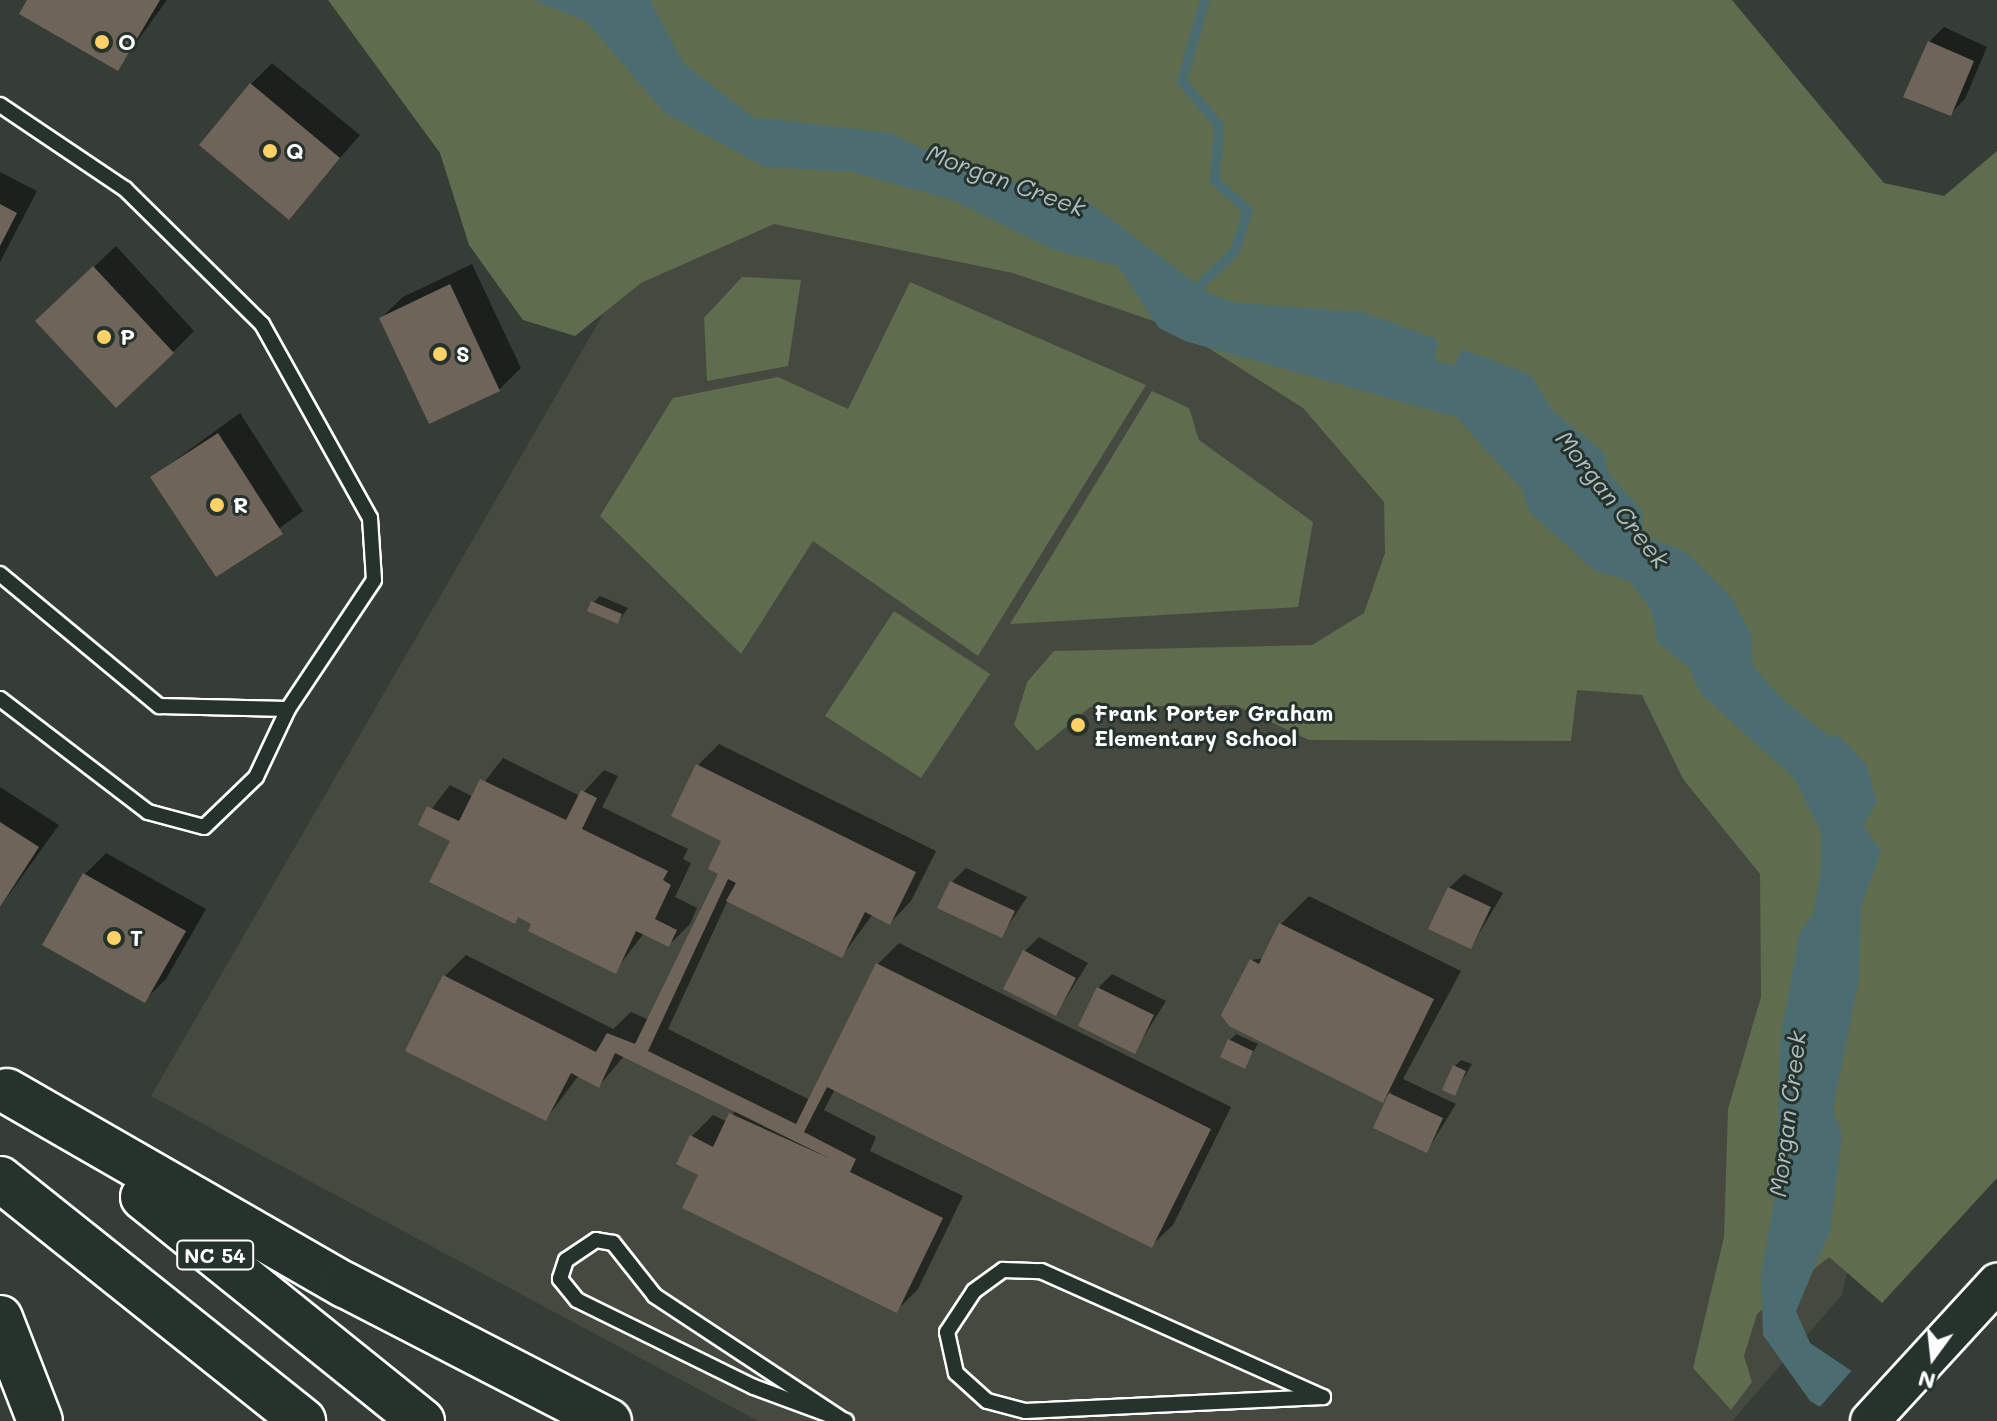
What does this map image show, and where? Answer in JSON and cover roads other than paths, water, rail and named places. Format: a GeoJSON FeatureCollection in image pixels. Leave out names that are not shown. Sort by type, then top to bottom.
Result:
{"type":"FeatureCollection","features":[{"type":"Feature","properties":{"kind":"highway","name":"NC 54"},"geometry":{"type":"LineString","coordinates":[[3,1088],[422,1421]]}},
{"type":"Feature","properties":{"kind":"highway"},"geometry":{"type":"LineString","coordinates":[[3,1088],[345,1285],[609,1421]]}},
{"type":"Feature","properties":{"kind":"highway"},"geometry":{"type":"LineString","coordinates":[[0,1179],[303,1421]]}},
{"type":"Feature","properties":{"kind":"highway"},"geometry":{"type":"LineString","coordinates":[[0,1318],[40,1421]]}},
{"type":"Feature","properties":{"kind":"main road"},"geometry":{"type":"LineString","coordinates":[[1870,1421],[1997,1283]]}},
{"type":"Feature","properties":{"kind":"lane"},"geometry":{"type":"LineString","coordinates":[[0,105],[125,189],[262,324],[370,518],[374,580],[288,709],[256,777],[204,827],[148,812],[0,699]]}},
{"type":"Feature","properties":{"kind":"lane"},"geometry":{"type":"LineString","coordinates":[[0,574],[159,706],[288,709]]}},
{"type":"Feature","properties":{"kind":"lane"},"geometry":{"type":"LineString","coordinates":[[596,1240],[613,1243],[655,1296],[843,1420],[754,1387],[577,1300],[560,1279],[566,1260],[596,1240]]}},
{"type":"Feature","properties":{"kind":"lane"},"geometry":{"type":"LineString","coordinates":[[1003,1270],[1041,1271],[1323,1397],[1025,1411],[987,1401],[956,1373],[947,1332],[974,1291],[1003,1270]]}},
{"type":"Feature","properties":{"kind":"water","name":"Morgan Creek"},"geometry":{"type":"Polygon","coordinates":[[[534,0],[650,0],[684,64],[753,117],[889,133],[967,169],[1088,202],[1210,294],[1237,303],[1361,312],[1438,339],[1435,360],[1454,366],[1462,349],[1531,375],[1552,410],[1604,452],[1608,473],[1642,511],[1644,535],[1687,553],[1732,598],[1751,634],[1753,666],[1781,698],[1830,737],[1839,736],[1866,764],[1877,801],[1863,826],[1881,851],[1861,906],[1859,979],[1833,1109],[1842,1135],[1830,1231],[1796,1311],[1810,1343],[1926,1421],[1844,1421],[1810,1401],[1763,1335],[1761,1273],[1776,1192],[1780,1042],[1799,934],[1813,914],[1821,873],[1821,832],[1795,779],[1700,693],[1689,667],[1658,643],[1651,609],[1629,581],[1593,570],[1528,510],[1522,489],[1456,417],[1185,341],[1159,328],[1118,266],[1054,250],[952,200],[853,172],[765,167],[665,113],[586,21],[534,0]]]}},
{"type":"Feature","properties":{"kind":"waterway"},"geometry":{"type":"LineString","coordinates":[[1189,296],[1235,251],[1248,210],[1215,181],[1219,125],[1182,81],[1205,0]]}},
{"type":"Feature","properties":{"kind":"place","name":"O"},"geometry":{"type":"Point","coordinates":[102,42]}},
{"type":"Feature","properties":{"kind":"place","name":"Q"},"geometry":{"type":"Point","coordinates":[270,151]}},
{"type":"Feature","properties":{"kind":"place","name":"P"},"geometry":{"type":"Point","coordinates":[104,337]}},
{"type":"Feature","properties":{"kind":"place","name":"S"},"geometry":{"type":"Point","coordinates":[440,354]}},
{"type":"Feature","properties":{"kind":"place","name":"R"},"geometry":{"type":"Point","coordinates":[217,505]}},
{"type":"Feature","properties":{"kind":"place","name":"Frank Porter Graham Elementary School"},"geometry":{"type":"Point","coordinates":[1078,725]}},
{"type":"Feature","properties":{"kind":"place","name":"T"},"geometry":{"type":"Point","coordinates":[114,938]}}]}
